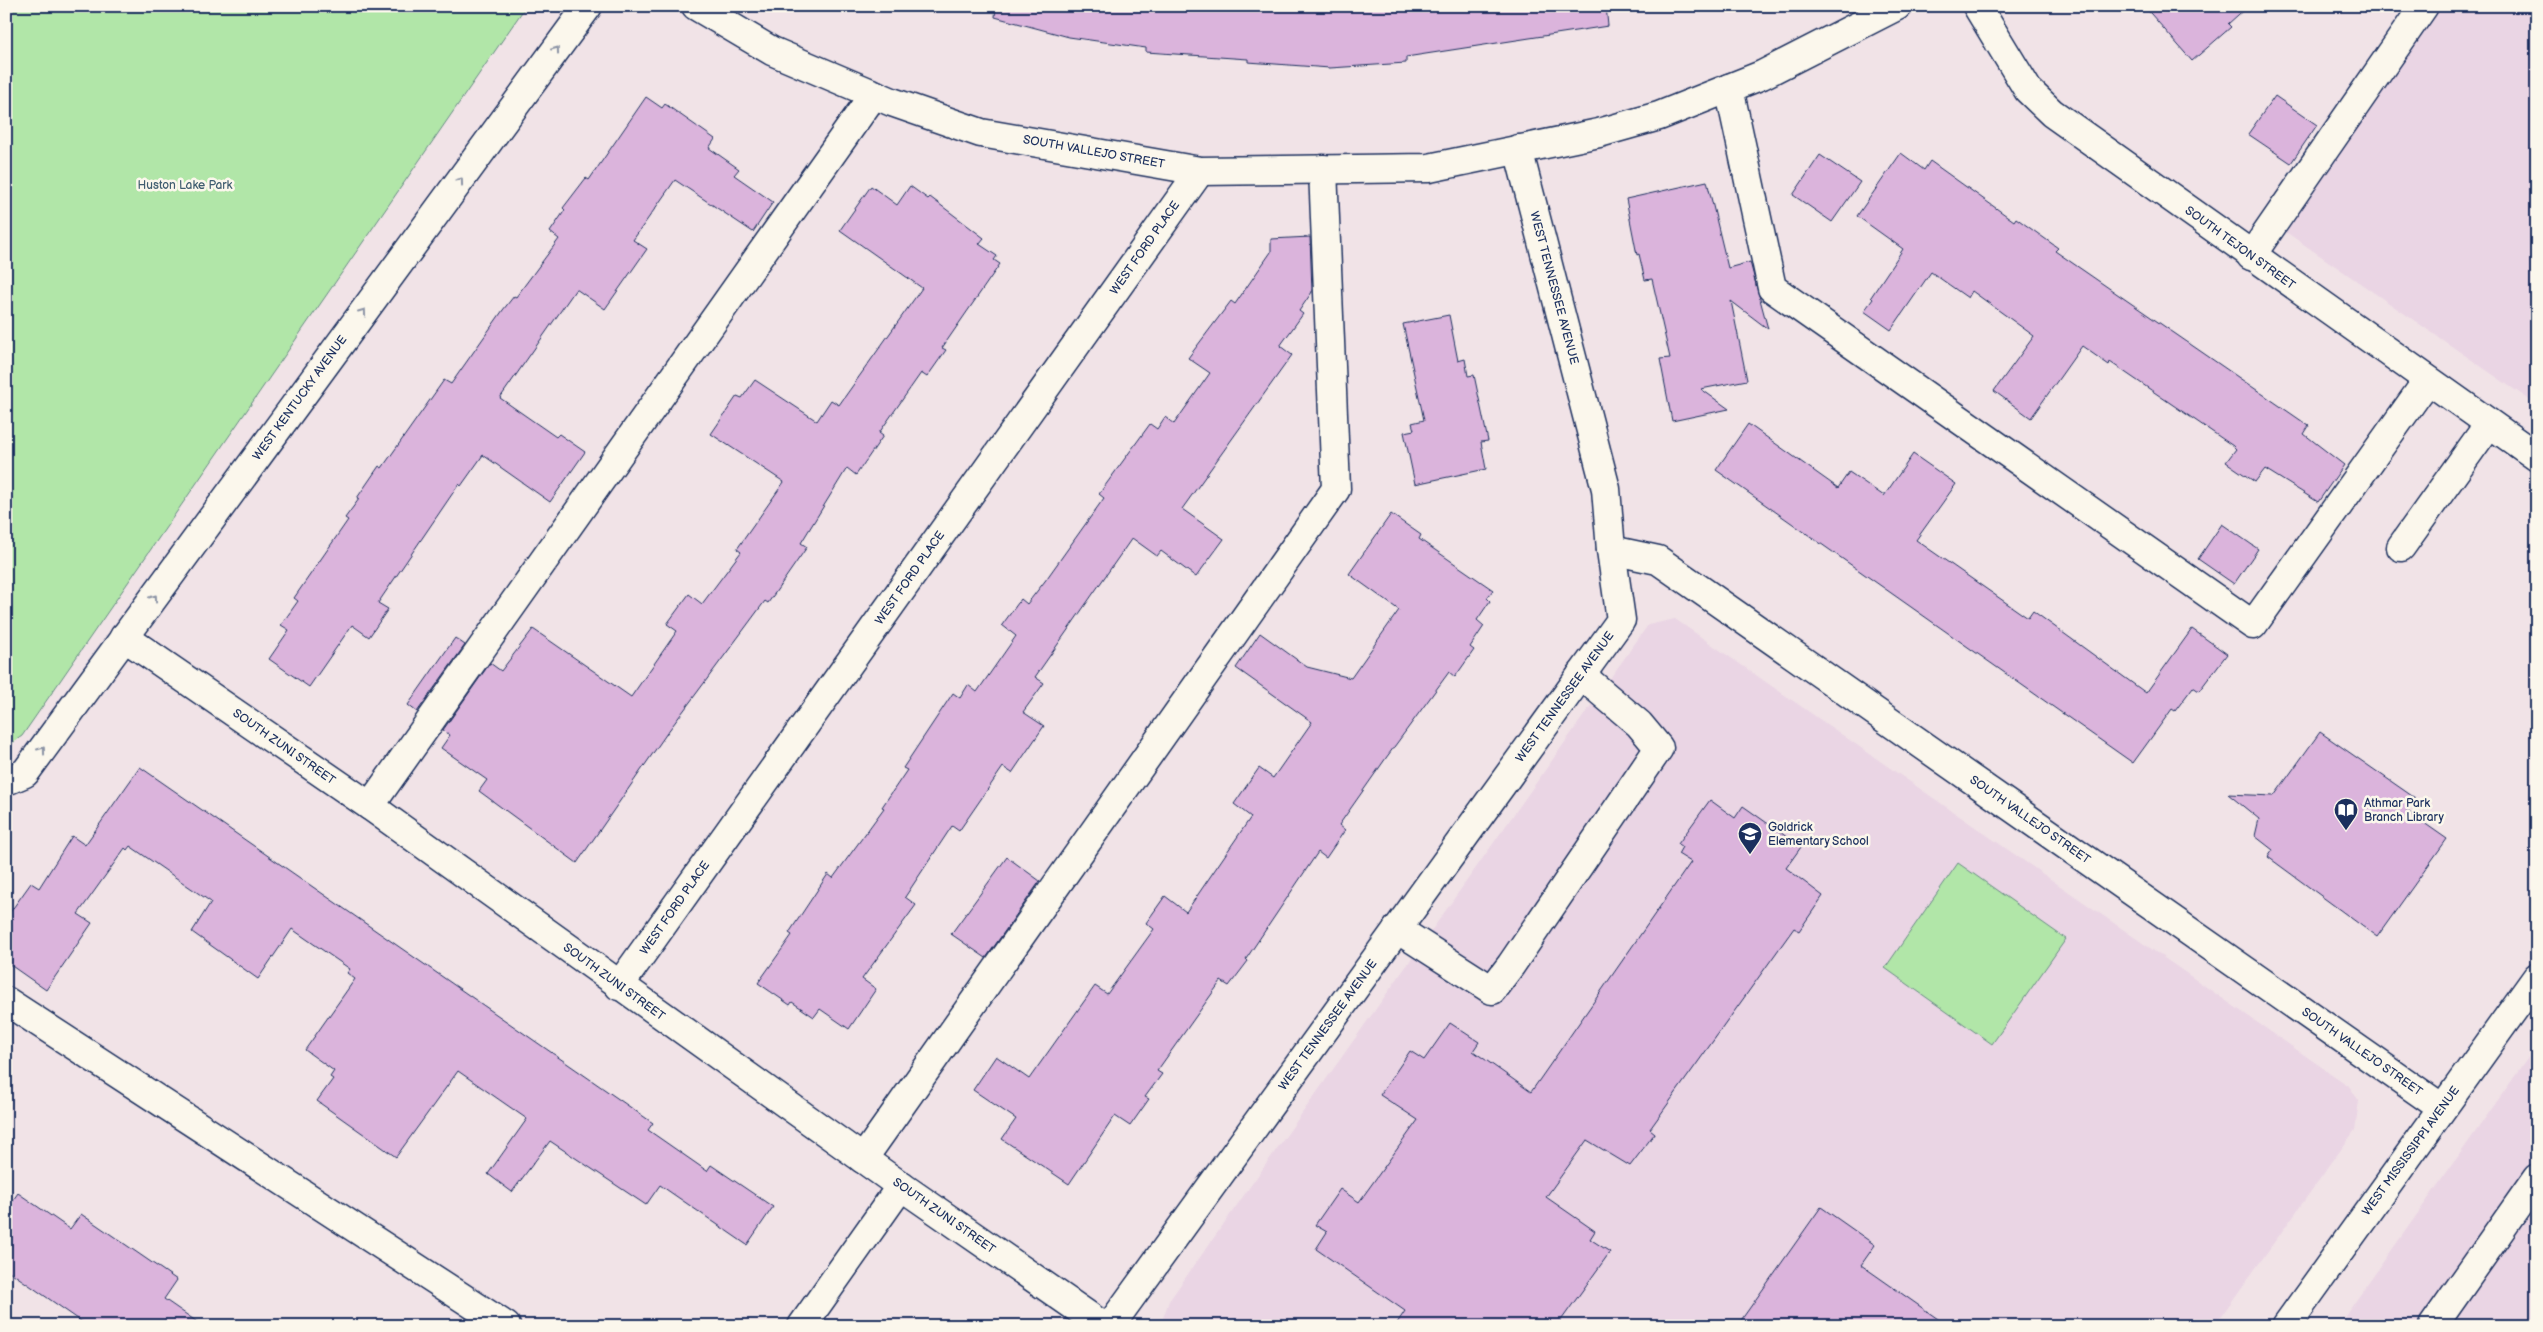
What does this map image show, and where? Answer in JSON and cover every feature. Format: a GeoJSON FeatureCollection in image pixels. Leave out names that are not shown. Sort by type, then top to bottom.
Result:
{"type":"FeatureCollection","features":[{"type":"Feature","properties":{"kind":"street","name":"WEST KENTUCKY AVENUE"},"geometry":{"type":"LineString","coordinates":[[6,781],[25,773],[588,6]]}},
{"type":"Feature","properties":{"kind":"street","name":"SOUTH VALLEJO STREET"},"geometry":{"type":"LineString","coordinates":[[696,6],[772,51],[874,94],[981,133],[1200,171],[1429,168],[1518,149]]}},
{"type":"Feature","properties":{"kind":"street"},"geometry":{"type":"LineString","coordinates":[[1518,149],[1607,131],[1659,116],[1762,75],[1897,6]]}},
{"type":"Feature","properties":{"kind":"street","name":"SOUTH TEJON STREET"},"geometry":{"type":"LineString","coordinates":[[1977,6],[2028,90],[2052,113],[2427,381],[2537,457]]}},
{"type":"Feature","properties":{"kind":"street"},"geometry":{"type":"LineString","coordinates":[[2251,256],[2424,6]]}},
{"type":"Feature","properties":{"kind":"street"},"geometry":{"type":"LineString","coordinates":[[1729,88],[1772,288],[2253,625],[2427,381]]}},
{"type":"Feature","properties":{"kind":"street"},"geometry":{"type":"LineString","coordinates":[[370,806],[874,94]]}},
{"type":"Feature","properties":{"kind":"street","name":"WEST TENNESSEE AVENUE"},"geometry":{"type":"LineString","coordinates":[[1110,1326],[1621,620],[1611,550],[1606,489],[1518,149]]}},
{"type":"Feature","properties":{"kind":"street"},"geometry":{"type":"LineString","coordinates":[[863,1159],[1336,489],[1323,169]]}},
{"type":"Feature","properties":{"kind":"street","name":"WEST FORD PLACE"},"geometry":{"type":"LineString","coordinates":[[619,986],[1200,171]]}},
{"type":"Feature","properties":{"kind":"street"},"geometry":{"type":"LineString","coordinates":[[2401,547],[2489,424]]}},
{"type":"Feature","properties":{"kind":"street","name":"SOUTH VALLEJO STREET"},"geometry":{"type":"LineString","coordinates":[[1611,550],[1658,560],[2442,1108]]}},
{"type":"Feature","properties":{"kind":"street","name":"SOUTH ZUNI STREET"},"geometry":{"type":"LineString","coordinates":[[124,637],[370,806],[619,986],[901,1186],[1103,1326]]}},
{"type":"Feature","properties":{"kind":"street"},"geometry":{"type":"LineString","coordinates":[[1397,929],[1492,990],[1511,965],[1659,748],[1639,724],[1581,675]]}},
{"type":"Feature","properties":{"kind":"street","name":"WEST MISSISSIPPI AVENUE"},"geometry":{"type":"LineString","coordinates":[[2286,1326],[2537,977]]}},
{"type":"Feature","properties":{"kind":"street"},"geometry":{"type":"LineString","coordinates":[[6,1001],[506,1326]]}},
{"type":"Feature","properties":{"kind":"street"},"geometry":{"type":"LineString","coordinates":[[2433,1326],[2537,1178]]}},
{"type":"Feature","properties":{"kind":"street"},"geometry":{"type":"LineString","coordinates":[[802,1326],[901,1186]]}},
{"type":"Feature","properties":{"kind":"shaded area"},"geometry":{"type":"Polygon","coordinates":[[[2436,6],[2537,6],[2537,405],[2280,228],[2436,6]]]}},
{"type":"Feature","properties":{"kind":"shaded area","name":"Goldrick Elementary School"},"geometry":{"type":"Polygon","coordinates":[[[1675,619],[2349,1086],[2359,1101],[2355,1130],[2214,1326],[1161,1324],[1169,1301],[1648,625],[1675,619]]]}},
{"type":"Feature","properties":{"kind":"shaded area"},"geometry":{"type":"Polygon","coordinates":[[[2537,1045],[2537,1326],[2338,1326],[2537,1045]]]}},
{"type":"Feature","properties":{"kind":"green space","name":"Huston Lake Park"},"geometry":{"type":"Polygon","coordinates":[[[6,6],[526,6],[22,736],[6,747],[6,6]]]}},
{"type":"Feature","properties":{"kind":"green space"},"geometry":{"type":"Polygon","coordinates":[[[1958,863],[2066,939],[1992,1044],[1885,968],[1958,863]]]}},
{"type":"Feature","properties":{"kind":"building"},"geometry":{"type":"Polygon","coordinates":[[[996,6],[1285,6],[1284,9],[1327,6],[1606,6],[1608,26],[1406,57],[1406,63],[1330,68],[1248,62],[1248,59],[1146,52],[1146,48],[1069,37],[995,17],[996,6]]]}},
{"type":"Feature","properties":{"kind":"building"},"geometry":{"type":"Polygon","coordinates":[[[2144,6],[2248,6],[2228,24],[2231,27],[2192,61],[2144,6]]]}},
{"type":"Feature","properties":{"kind":"building"},"geometry":{"type":"Polygon","coordinates":[[[2275,96],[2317,125],[2291,163],[2248,134],[2275,96]]]}},
{"type":"Feature","properties":{"kind":"building"},"geometry":{"type":"Polygon","coordinates":[[[646,97],[662,108],[665,104],[715,139],[709,148],[739,169],[734,175],[773,202],[753,232],[675,180],[633,240],[647,249],[605,309],[576,289],[500,398],[556,437],[559,434],[585,452],[550,502],[483,455],[461,486],[459,484],[378,603],[388,609],[369,637],[352,625],[309,687],[269,659],[289,630],[281,625],[298,601],[294,598],[348,520],[345,518],[379,466],[382,468],[444,380],[451,384],[503,310],[514,296],[516,297],[559,239],[550,232],[565,210],[563,208],[586,178],[589,180],[646,97]]]}},
{"type":"Feature","properties":{"kind":"building"},"geometry":{"type":"Polygon","coordinates":[[[1901,153],[1924,170],[1930,161],[2014,221],[2016,218],[2058,248],[2055,251],[2309,426],[2304,434],[2344,465],[2318,502],[2265,469],[2255,482],[2226,462],[2236,449],[2233,446],[2110,362],[2109,365],[2082,346],[2031,418],[1994,391],[2034,336],[1972,291],[1968,298],[1931,272],[1891,330],[1864,311],[1873,299],[1871,297],[1903,249],[1857,216],[1901,153]]]}},
{"type":"Feature","properties":{"kind":"building"},"geometry":{"type":"Polygon","coordinates":[[[1820,155],[1860,182],[1832,222],[1793,195],[1820,155]]]}},
{"type":"Feature","properties":{"kind":"building"},"geometry":{"type":"Polygon","coordinates":[[[1707,181],[1728,268],[1750,262],[1768,329],[1731,301],[1747,380],[1701,389],[1729,409],[1672,421],[1660,359],[1670,358],[1652,279],[1645,280],[1639,254],[1637,255],[1626,199],[1707,181]]]}},
{"type":"Feature","properties":{"kind":"building"},"geometry":{"type":"Polygon","coordinates":[[[871,186],[897,205],[910,186],[928,199],[930,197],[984,238],[979,244],[997,256],[994,260],[1000,264],[942,348],[946,350],[927,377],[921,373],[879,433],[883,436],[856,475],[847,468],[801,543],[807,547],[768,603],[765,601],[667,733],[577,863],[479,791],[487,780],[441,748],[450,735],[443,730],[490,663],[501,671],[533,629],[631,697],[677,631],[667,624],[689,594],[702,604],[741,552],[737,549],[784,482],[711,434],[737,396],[742,398],[755,380],[817,421],[831,400],[839,405],[922,288],[840,230],[871,186]]]}},
{"type":"Feature","properties":{"kind":"building"},"geometry":{"type":"Polygon","coordinates":[[[1310,237],[1312,292],[1299,311],[1303,314],[1280,346],[1292,355],[1182,509],[1224,539],[1196,577],[1161,551],[1157,556],[1132,538],[1035,677],[1044,683],[1023,712],[1044,726],[1012,773],[1003,767],[959,831],[952,826],[905,897],[916,905],[862,979],[876,989],[849,1029],[820,1009],[814,1017],[792,1002],[790,1005],[758,983],[792,935],[789,933],[828,874],[833,878],[884,808],[882,807],[907,770],[903,768],[953,693],[960,698],[968,685],[977,692],[1016,636],[1002,625],[1021,599],[1027,604],[1045,581],[1104,498],[1099,494],[1150,424],[1157,429],[1165,417],[1174,424],[1210,373],[1188,358],[1231,301],[1235,304],[1271,252],[1271,239],[1310,237]]]}},
{"type":"Feature","properties":{"kind":"building"},"geometry":{"type":"Polygon","coordinates":[[[1449,315],[1458,361],[1465,359],[1468,376],[1474,375],[1488,441],[1481,442],[1486,469],[1415,484],[1404,432],[1414,430],[1412,423],[1424,420],[1403,324],[1449,315]]]}},
{"type":"Feature","properties":{"kind":"building"},"geometry":{"type":"Polygon","coordinates":[[[1748,424],[1838,488],[1849,472],[1884,496],[1913,454],[1956,484],[1916,540],[2028,618],[2033,611],[2146,693],[2192,629],[2227,654],[2199,691],[2193,687],[2175,711],[2172,709],[2133,763],[1716,470],[1748,424]]]}},
{"type":"Feature","properties":{"kind":"building"},"geometry":{"type":"Polygon","coordinates":[[[1391,514],[1421,535],[1419,539],[1493,590],[1487,598],[1490,601],[1477,620],[1484,626],[1470,647],[1474,650],[1455,677],[1449,672],[1386,758],[1339,825],[1345,830],[1326,858],[1318,852],[1246,959],[1248,961],[1229,986],[1221,981],[1157,1071],[1162,1074],[1145,1097],[1149,1099],[1130,1126],[1115,1116],[1069,1184],[1002,1139],[1016,1119],[973,1090],[996,1056],[1029,1079],[1095,986],[1107,994],[1154,929],[1146,923],[1165,896],[1186,912],[1251,817],[1234,804],[1259,768],[1273,778],[1312,722],[1236,668],[1260,633],[1307,667],[1351,678],[1399,610],[1349,574],[1391,514]]]}},
{"type":"Feature","properties":{"kind":"building"},"geometry":{"type":"Polygon","coordinates":[[[2222,524],[2258,549],[2234,584],[2198,559],[2222,524]]]}},
{"type":"Feature","properties":{"kind":"building"},"geometry":{"type":"Polygon","coordinates":[[[455,638],[465,645],[417,712],[408,705],[455,638]]]}},
{"type":"Feature","properties":{"kind":"building","name":"Athmar Park Branch Library"},"geometry":{"type":"Polygon","coordinates":[[[2320,732],[2415,798],[2407,811],[2447,839],[2377,937],[2268,857],[2273,850],[2255,836],[2259,819],[2228,794],[2274,796],[2320,732]]]}},
{"type":"Feature","properties":{"kind":"building"},"geometry":{"type":"Polygon","coordinates":[[[140,767],[653,1123],[648,1130],[707,1171],[711,1165],[773,1207],[747,1245],[660,1185],[646,1205],[550,1141],[512,1192],[488,1174],[527,1119],[458,1071],[396,1157],[317,1101],[333,1079],[330,1077],[334,1071],[305,1050],[355,979],[347,973],[350,969],[292,929],[258,979],[192,932],[211,902],[130,846],[127,850],[125,848],[78,914],[92,923],[46,990],[6,962],[6,918],[31,883],[39,888],[72,836],[85,845],[140,767]]]}},
{"type":"Feature","properties":{"kind":"building"},"geometry":{"type":"Polygon","coordinates":[[[1710,800],[1735,818],[1743,806],[1801,847],[1786,868],[1823,896],[1799,931],[1794,928],[1650,1129],[1655,1133],[1630,1166],[1587,1140],[1546,1197],[1595,1231],[1590,1239],[1610,1252],[1557,1326],[1395,1326],[1405,1311],[1316,1249],[1327,1232],[1315,1225],[1340,1189],[1359,1202],[1418,1120],[1380,1095],[1410,1051],[1424,1060],[1450,1023],[1479,1042],[1473,1051],[1531,1092],[1691,862],[1678,854],[1682,847],[1678,844],[1710,800]]]}},
{"type":"Feature","properties":{"kind":"building"},"geometry":{"type":"Polygon","coordinates":[[[1007,857],[1040,881],[986,958],[951,934],[1007,857]]]}},
{"type":"Feature","properties":{"kind":"building"},"geometry":{"type":"Polygon","coordinates":[[[18,1193],[70,1229],[81,1214],[177,1280],[164,1299],[203,1326],[88,1326],[6,1269],[6,1210],[18,1193]]]}},
{"type":"Feature","properties":{"kind":"building"},"geometry":{"type":"Polygon","coordinates":[[[1821,1207],[1875,1245],[1861,1265],[1948,1326],[1737,1326],[1821,1207]]]}},
{"type":"Feature","properties":{"kind":"place","name":"Athmar Park Branch Library"},"geometry":{"type":"Point","coordinates":[2346,831]}},
{"type":"Feature","properties":{"kind":"place","name":"Goldrick Elementary School"},"geometry":{"type":"Point","coordinates":[1750,855]}}]}
